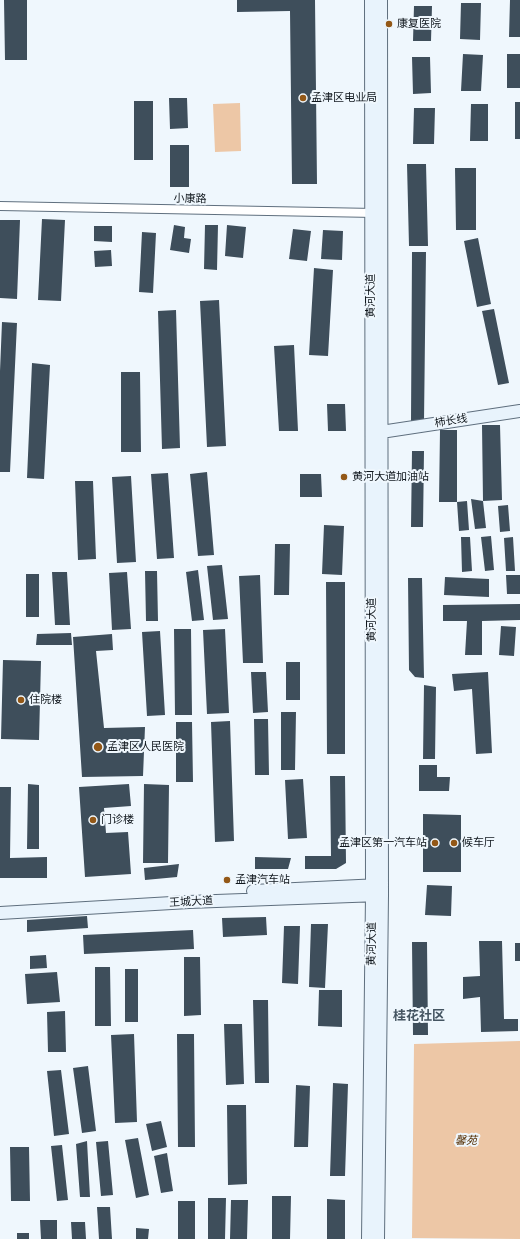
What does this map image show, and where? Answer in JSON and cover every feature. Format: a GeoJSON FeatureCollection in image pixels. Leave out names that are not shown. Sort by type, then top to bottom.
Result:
{"type":"FeatureCollection","features":[{"type":"Feature","properties":{"kind":"main road","name":"黄河大道"},"geometry":{"type":"LineString","coordinates":[[371,0],[378,1239]]}},
{"type":"Feature","properties":{"kind":"main road","name":"黄河大道"},"geometry":{"type":"LineString","coordinates":[[368,1239],[377,890],[381,432],[380,0]]}},
{"type":"Feature","properties":{"kind":"main road","name":"柿长线"},"geometry":{"type":"LineString","coordinates":[[381,432],[520,411]]}},
{"type":"Feature","properties":{"kind":"main road","name":"王城大道"},"geometry":{"type":"LineString","coordinates":[[0,906],[377,890]]}},
{"type":"Feature","properties":{"kind":"main road","name":"王城大道"},"geometry":{"type":"LineString","coordinates":[[0,913],[377,890]]}},
{"type":"Feature","properties":{"kind":"street","name":"小康路"},"geometry":{"type":"LineString","coordinates":[[0,206],[380,214]]}},
{"type":"Feature","properties":{"kind":"green space"},"geometry":{"type":"Polygon","coordinates":[[[240,103],[241,151],[215,152],[213,104],[240,103]]]}},
{"type":"Feature","properties":{"kind":"green space","name":"馨苑"},"geometry":{"type":"Polygon","coordinates":[[[520,1041],[520,1239],[412,1238],[414,1044],[520,1041]]]}},
{"type":"Feature","properties":{"kind":"building"},"geometry":{"type":"Polygon","coordinates":[[[4,0],[27,0],[27,60],[5,60],[4,0]]]}},
{"type":"Feature","properties":{"kind":"building","name":"孟津区电业局"},"geometry":{"type":"Polygon","coordinates":[[[237,0],[315,0],[317,184],[292,184],[290,11],[237,12],[237,0]]]}},
{"type":"Feature","properties":{"kind":"building"},"geometry":{"type":"Polygon","coordinates":[[[510,0],[520,0],[520,37],[509,37],[510,0]]]}},
{"type":"Feature","properties":{"kind":"building"},"geometry":{"type":"Polygon","coordinates":[[[461,3],[481,3],[480,40],[460,39],[461,3]]]}},
{"type":"Feature","properties":{"kind":"building"},"geometry":{"type":"Polygon","coordinates":[[[414,6],[432,6],[431,41],[413,41],[414,6]]]}},
{"type":"Feature","properties":{"kind":"building"},"geometry":{"type":"Polygon","coordinates":[[[463,54],[483,55],[481,91],[461,91],[463,54]]]}},
{"type":"Feature","properties":{"kind":"building"},"geometry":{"type":"Polygon","coordinates":[[[507,54],[520,54],[520,88],[507,88],[507,54]]]}},
{"type":"Feature","properties":{"kind":"building"},"geometry":{"type":"Polygon","coordinates":[[[412,57],[430,57],[431,93],[413,94],[412,57]]]}},
{"type":"Feature","properties":{"kind":"building"},"geometry":{"type":"Polygon","coordinates":[[[169,98],[187,98],[188,128],[170,129],[169,98]]]}},
{"type":"Feature","properties":{"kind":"building"},"geometry":{"type":"Polygon","coordinates":[[[134,101],[153,101],[153,160],[134,160],[134,101]]]}},
{"type":"Feature","properties":{"kind":"building"},"geometry":{"type":"Polygon","coordinates":[[[515,102],[520,102],[520,139],[515,139],[515,102]]]}},
{"type":"Feature","properties":{"kind":"building"},"geometry":{"type":"Polygon","coordinates":[[[471,104],[488,104],[488,141],[470,141],[471,104]]]}},
{"type":"Feature","properties":{"kind":"building"},"geometry":{"type":"Polygon","coordinates":[[[414,108],[435,108],[434,144],[413,144],[414,108]]]}},
{"type":"Feature","properties":{"kind":"building"},"geometry":{"type":"Polygon","coordinates":[[[170,145],[189,145],[189,187],[170,187],[170,145]]]}},
{"type":"Feature","properties":{"kind":"building"},"geometry":{"type":"Polygon","coordinates":[[[407,164],[426,164],[428,246],[409,246],[407,164]]]}},
{"type":"Feature","properties":{"kind":"building"},"geometry":{"type":"Polygon","coordinates":[[[455,168],[476,168],[476,230],[456,230],[455,168]]]}},
{"type":"Feature","properties":{"kind":"building"},"geometry":{"type":"Polygon","coordinates":[[[42,219],[65,220],[61,301],[38,300],[42,219]]]}},
{"type":"Feature","properties":{"kind":"building"},"geometry":{"type":"Polygon","coordinates":[[[0,220],[20,220],[17,299],[0,298],[0,220]]]}},
{"type":"Feature","properties":{"kind":"building"},"geometry":{"type":"Polygon","coordinates":[[[174,225],[185,227],[184,238],[191,239],[189,253],[170,250],[174,225]]]}},
{"type":"Feature","properties":{"kind":"building"},"geometry":{"type":"Polygon","coordinates":[[[205,225],[218,225],[217,270],[204,269],[205,225]]]}},
{"type":"Feature","properties":{"kind":"building"},"geometry":{"type":"Polygon","coordinates":[[[227,225],[246,227],[243,258],[225,256],[227,225]]]}},
{"type":"Feature","properties":{"kind":"building"},"geometry":{"type":"Polygon","coordinates":[[[94,226],[112,226],[112,242],[94,241],[94,226]]]}},
{"type":"Feature","properties":{"kind":"building"},"geometry":{"type":"Polygon","coordinates":[[[293,229],[311,231],[307,261],[289,259],[293,229]]]}},
{"type":"Feature","properties":{"kind":"building"},"geometry":{"type":"Polygon","coordinates":[[[323,230],[343,231],[342,260],[321,259],[323,230]]]}},
{"type":"Feature","properties":{"kind":"building"},"geometry":{"type":"Polygon","coordinates":[[[142,232],[156,233],[153,293],[139,292],[142,232]]]}},
{"type":"Feature","properties":{"kind":"building"},"geometry":{"type":"Polygon","coordinates":[[[478,238],[491,304],[477,307],[464,241],[478,238]]]}},
{"type":"Feature","properties":{"kind":"building"},"geometry":{"type":"Polygon","coordinates":[[[111,250],[112,266],[95,267],[94,251],[111,250]]]}},
{"type":"Feature","properties":{"kind":"building"},"geometry":{"type":"Polygon","coordinates":[[[412,252],[426,252],[424,421],[411,421],[412,252]]]}},
{"type":"Feature","properties":{"kind":"building"},"geometry":{"type":"Polygon","coordinates":[[[314,268],[333,270],[328,356],[309,355],[314,268]]]}},
{"type":"Feature","properties":{"kind":"building"},"geometry":{"type":"Polygon","coordinates":[[[219,300],[226,446],[207,447],[200,301],[219,300]]]}},
{"type":"Feature","properties":{"kind":"building"},"geometry":{"type":"Polygon","coordinates":[[[494,309],[509,383],[498,385],[482,311],[494,309]]]}},
{"type":"Feature","properties":{"kind":"building"},"geometry":{"type":"Polygon","coordinates":[[[176,310],[180,448],[162,449],[158,311],[176,310]]]}},
{"type":"Feature","properties":{"kind":"building"},"geometry":{"type":"Polygon","coordinates":[[[2,322],[17,323],[10,472],[0,472],[0,371],[2,322]]]}},
{"type":"Feature","properties":{"kind":"building"},"geometry":{"type":"Polygon","coordinates":[[[294,345],[298,431],[279,431],[274,346],[294,345]]]}},
{"type":"Feature","properties":{"kind":"building"},"geometry":{"type":"Polygon","coordinates":[[[32,363],[50,365],[44,479],[27,478],[32,363]]]}},
{"type":"Feature","properties":{"kind":"building"},"geometry":{"type":"Polygon","coordinates":[[[121,372],[140,372],[141,452],[121,452],[121,372]]]}},
{"type":"Feature","properties":{"kind":"building"},"geometry":{"type":"Polygon","coordinates":[[[327,404],[345,404],[346,431],[328,431],[327,404]]]}},
{"type":"Feature","properties":{"kind":"building"},"geometry":{"type":"Polygon","coordinates":[[[482,425],[500,425],[502,500],[483,501],[482,425]]]}},
{"type":"Feature","properties":{"kind":"building"},"geometry":{"type":"Polygon","coordinates":[[[440,430],[457,430],[457,502],[439,502],[440,430]]]}},
{"type":"Feature","properties":{"kind":"building"},"geometry":{"type":"Polygon","coordinates":[[[412,451],[424,451],[423,527],[411,527],[412,451]]]}},
{"type":"Feature","properties":{"kind":"building"},"geometry":{"type":"Polygon","coordinates":[[[207,472],[214,555],[198,556],[190,474],[207,472]]]}},
{"type":"Feature","properties":{"kind":"building"},"geometry":{"type":"Polygon","coordinates":[[[168,473],[174,558],[157,559],[151,474],[168,473]]]}},
{"type":"Feature","properties":{"kind":"building"},"geometry":{"type":"Polygon","coordinates":[[[300,474],[321,474],[322,497],[300,497],[300,474]]]}},
{"type":"Feature","properties":{"kind":"building"},"geometry":{"type":"Polygon","coordinates":[[[131,476],[136,562],[117,563],[112,477],[131,476]]]}},
{"type":"Feature","properties":{"kind":"building"},"geometry":{"type":"Polygon","coordinates":[[[75,481],[93,481],[96,559],[78,560],[75,481]]]}},
{"type":"Feature","properties":{"kind":"building"},"geometry":{"type":"Polygon","coordinates":[[[471,499],[483,501],[486,528],[475,529],[471,499]]]}},
{"type":"Feature","properties":{"kind":"building"},"geometry":{"type":"Polygon","coordinates":[[[467,501],[469,530],[459,531],[457,502],[467,501]]]}},
{"type":"Feature","properties":{"kind":"building"},"geometry":{"type":"Polygon","coordinates":[[[508,505],[510,531],[500,532],[498,506],[508,505]]]}},
{"type":"Feature","properties":{"kind":"building"},"geometry":{"type":"Polygon","coordinates":[[[324,525],[344,526],[342,575],[322,574],[324,525]]]}},
{"type":"Feature","properties":{"kind":"building"},"geometry":{"type":"Polygon","coordinates":[[[491,536],[494,570],[485,571],[481,537],[491,536]]]}},
{"type":"Feature","properties":{"kind":"building"},"geometry":{"type":"Polygon","coordinates":[[[461,537],[470,537],[472,571],[462,572],[461,537]]]}},
{"type":"Feature","properties":{"kind":"building"},"geometry":{"type":"Polygon","coordinates":[[[513,537],[515,571],[506,571],[504,538],[513,537]]]}},
{"type":"Feature","properties":{"kind":"building"},"geometry":{"type":"Polygon","coordinates":[[[275,544],[290,544],[289,595],[274,595],[275,544]]]}},
{"type":"Feature","properties":{"kind":"building"},"geometry":{"type":"Polygon","coordinates":[[[222,565],[228,619],[213,620],[207,566],[222,565]]]}},
{"type":"Feature","properties":{"kind":"building"},"geometry":{"type":"Polygon","coordinates":[[[198,570],[204,620],[192,621],[186,572],[198,570]]]}},
{"type":"Feature","properties":{"kind":"building"},"geometry":{"type":"Polygon","coordinates":[[[145,571],[157,571],[158,621],[146,621],[145,571]]]}},
{"type":"Feature","properties":{"kind":"building"},"geometry":{"type":"Polygon","coordinates":[[[52,572],[67,572],[70,625],[55,625],[52,572]]]}},
{"type":"Feature","properties":{"kind":"building"},"geometry":{"type":"Polygon","coordinates":[[[127,572],[131,629],[112,630],[109,573],[127,572]]]}},
{"type":"Feature","properties":{"kind":"building"},"geometry":{"type":"Polygon","coordinates":[[[26,574],[39,574],[39,617],[26,617],[26,574]]]}},
{"type":"Feature","properties":{"kind":"building"},"geometry":{"type":"Polygon","coordinates":[[[260,575],[263,663],[243,663],[239,576],[260,575]]]}},
{"type":"Feature","properties":{"kind":"building"},"geometry":{"type":"Polygon","coordinates":[[[506,575],[520,575],[520,594],[507,594],[506,575]]]}},
{"type":"Feature","properties":{"kind":"building"},"geometry":{"type":"Polygon","coordinates":[[[445,577],[489,579],[489,597],[444,595],[445,577]]]}},
{"type":"Feature","properties":{"kind":"building"},"geometry":{"type":"Polygon","coordinates":[[[408,578],[422,578],[424,678],[415,677],[409,670],[408,578]]]}},
{"type":"Feature","properties":{"kind":"building"},"geometry":{"type":"Polygon","coordinates":[[[326,582],[345,582],[345,754],[327,754],[326,582]]]}},
{"type":"Feature","properties":{"kind":"building"},"geometry":{"type":"Polygon","coordinates":[[[520,604],[520,620],[482,621],[482,655],[465,655],[467,621],[443,621],[443,605],[520,604]]]}},
{"type":"Feature","properties":{"kind":"building"},"geometry":{"type":"Polygon","coordinates":[[[501,626],[516,627],[514,656],[499,655],[501,626]]]}},
{"type":"Feature","properties":{"kind":"building"},"geometry":{"type":"Polygon","coordinates":[[[174,629],[191,629],[192,715],[175,715],[174,629]]]}},
{"type":"Feature","properties":{"kind":"building"},"geometry":{"type":"Polygon","coordinates":[[[225,629],[229,713],[207,714],[203,630],[225,629]]]}},
{"type":"Feature","properties":{"kind":"building"},"geometry":{"type":"Polygon","coordinates":[[[160,631],[165,715],[147,716],[142,632],[160,631]]]}},
{"type":"Feature","properties":{"kind":"building"},"geometry":{"type":"Polygon","coordinates":[[[71,633],[72,645],[36,645],[37,634],[71,633]]]}},
{"type":"Feature","properties":{"kind":"building"},"geometry":{"type":"Polygon","coordinates":[[[112,634],[113,650],[96,651],[104,728],[145,727],[143,776],[82,777],[73,637],[112,634]]]}},
{"type":"Feature","properties":{"kind":"building","name":"住院楼"},"geometry":{"type":"Polygon","coordinates":[[[3,660],[41,661],[39,740],[1,739],[3,660]]]}},
{"type":"Feature","properties":{"kind":"building"},"geometry":{"type":"Polygon","coordinates":[[[286,662],[300,662],[300,700],[286,700],[286,662]]]}},
{"type":"Feature","properties":{"kind":"building"},"geometry":{"type":"Polygon","coordinates":[[[251,672],[266,672],[268,712],[253,713],[251,672]]]}},
{"type":"Feature","properties":{"kind":"building"},"geometry":{"type":"Polygon","coordinates":[[[488,672],[492,753],[476,754],[472,689],[454,691],[452,674],[488,672]]]}},
{"type":"Feature","properties":{"kind":"building"},"geometry":{"type":"Polygon","coordinates":[[[424,685],[436,687],[435,759],[423,759],[424,685]]]}},
{"type":"Feature","properties":{"kind":"building"},"geometry":{"type":"Polygon","coordinates":[[[281,712],[296,712],[295,770],[281,770],[281,712]]]}},
{"type":"Feature","properties":{"kind":"building"},"geometry":{"type":"Polygon","coordinates":[[[254,719],[268,719],[269,775],[255,775],[254,719]]]}},
{"type":"Feature","properties":{"kind":"building"},"geometry":{"type":"Polygon","coordinates":[[[230,721],[234,841],[215,842],[211,722],[230,721]]]}},
{"type":"Feature","properties":{"kind":"building"},"geometry":{"type":"Polygon","coordinates":[[[176,722],[192,722],[193,782],[176,782],[176,722]]]}},
{"type":"Feature","properties":{"kind":"building"},"geometry":{"type":"Polygon","coordinates":[[[419,765],[437,765],[437,777],[450,777],[449,791],[419,791],[419,765]]]}},
{"type":"Feature","properties":{"kind":"building"},"geometry":{"type":"Polygon","coordinates":[[[330,776],[345,776],[346,863],[336,869],[305,869],[305,856],[331,856],[330,776]]]}},
{"type":"Feature","properties":{"kind":"building"},"geometry":{"type":"Polygon","coordinates":[[[303,779],[307,838],[288,839],[285,780],[303,779]]]}},
{"type":"Feature","properties":{"kind":"building"},"geometry":{"type":"Polygon","coordinates":[[[28,784],[39,785],[39,849],[27,849],[28,784]]]}},
{"type":"Feature","properties":{"kind":"building","name":"门诊楼"},"geometry":{"type":"Polygon","coordinates":[[[129,784],[131,806],[104,808],[106,833],[128,832],[131,874],[85,877],[79,787],[129,784]]]}},
{"type":"Feature","properties":{"kind":"building"},"geometry":{"type":"Polygon","coordinates":[[[144,784],[169,785],[168,863],[143,863],[144,784]]]}},
{"type":"Feature","properties":{"kind":"building"},"geometry":{"type":"Polygon","coordinates":[[[0,787],[11,787],[10,858],[47,857],[47,878],[0,878],[0,787]]]}},
{"type":"Feature","properties":{"kind":"building","name":"孟津区第一汽车站"},"geometry":{"type":"Polygon","coordinates":[[[423,814],[461,815],[461,872],[423,872],[423,814]]]}},
{"type":"Feature","properties":{"kind":"building"},"geometry":{"type":"Polygon","coordinates":[[[255,857],[291,858],[288,869],[255,869],[255,857]]]}},
{"type":"Feature","properties":{"kind":"building"},"geometry":{"type":"Polygon","coordinates":[[[179,864],[177,877],[145,880],[144,868],[179,864]]]}},
{"type":"Feature","properties":{"kind":"building"},"geometry":{"type":"Polygon","coordinates":[[[427,885],[452,886],[451,916],[425,915],[427,885]]]}},
{"type":"Feature","properties":{"kind":"building"},"geometry":{"type":"Polygon","coordinates":[[[87,916],[88,928],[27,932],[27,920],[87,916]]]}},
{"type":"Feature","properties":{"kind":"building"},"geometry":{"type":"Polygon","coordinates":[[[266,917],[267,935],[223,937],[222,918],[266,917]]]}},
{"type":"Feature","properties":{"kind":"building"},"geometry":{"type":"Polygon","coordinates":[[[311,924],[328,924],[325,988],[309,987],[311,924]]]}},
{"type":"Feature","properties":{"kind":"building"},"geometry":{"type":"Polygon","coordinates":[[[284,926],[300,926],[298,984],[282,983],[284,926]]]}},
{"type":"Feature","properties":{"kind":"building"},"geometry":{"type":"Polygon","coordinates":[[[193,930],[194,949],[84,954],[83,935],[193,930]]]}},
{"type":"Feature","properties":{"kind":"building"},"geometry":{"type":"Polygon","coordinates":[[[479,941],[502,941],[504,1019],[518,1019],[518,1031],[481,1032],[480,997],[463,999],[463,977],[480,976],[479,941]]]}},
{"type":"Feature","properties":{"kind":"building"},"geometry":{"type":"Polygon","coordinates":[[[412,942],[427,942],[428,1035],[413,1035],[412,942]]]}},
{"type":"Feature","properties":{"kind":"building"},"geometry":{"type":"Polygon","coordinates":[[[515,943],[520,943],[520,961],[515,961],[515,943]]]}},
{"type":"Feature","properties":{"kind":"building"},"geometry":{"type":"Polygon","coordinates":[[[46,955],[47,968],[30,969],[30,956],[46,955]]]}},
{"type":"Feature","properties":{"kind":"building"},"geometry":{"type":"Polygon","coordinates":[[[184,957],[200,957],[201,1015],[184,1016],[184,957]]]}},
{"type":"Feature","properties":{"kind":"building"},"geometry":{"type":"Polygon","coordinates":[[[95,967],[110,967],[111,1026],[95,1026],[95,967]]]}},
{"type":"Feature","properties":{"kind":"building"},"geometry":{"type":"Polygon","coordinates":[[[125,969],[138,969],[138,1022],[125,1022],[125,969]]]}},
{"type":"Feature","properties":{"kind":"building"},"geometry":{"type":"Polygon","coordinates":[[[57,972],[60,1002],[27,1004],[25,974],[57,972]]]}},
{"type":"Feature","properties":{"kind":"building"},"geometry":{"type":"Polygon","coordinates":[[[319,990],[342,990],[342,1027],[318,1026],[319,990]]]}},
{"type":"Feature","properties":{"kind":"building"},"geometry":{"type":"Polygon","coordinates":[[[253,1000],[268,1000],[269,1083],[255,1083],[253,1000]]]}},
{"type":"Feature","properties":{"kind":"building"},"geometry":{"type":"Polygon","coordinates":[[[65,1011],[66,1052],[48,1052],[47,1012],[65,1011]]]}},
{"type":"Feature","properties":{"kind":"building"},"geometry":{"type":"Polygon","coordinates":[[[224,1024],[242,1024],[244,1084],[226,1085],[224,1024]]]}},
{"type":"Feature","properties":{"kind":"building"},"geometry":{"type":"Polygon","coordinates":[[[134,1034],[137,1122],[115,1123],[111,1035],[134,1034]]]}},
{"type":"Feature","properties":{"kind":"building"},"geometry":{"type":"Polygon","coordinates":[[[177,1034],[194,1034],[195,1147],[178,1147],[177,1034]]]}},
{"type":"Feature","properties":{"kind":"building"},"geometry":{"type":"Polygon","coordinates":[[[88,1066],[96,1131],[82,1133],[73,1068],[88,1066]]]}},
{"type":"Feature","properties":{"kind":"building"},"geometry":{"type":"Polygon","coordinates":[[[61,1070],[69,1134],[54,1136],[47,1071],[61,1070]]]}},
{"type":"Feature","properties":{"kind":"building"},"geometry":{"type":"Polygon","coordinates":[[[333,1083],[348,1084],[345,1176],[330,1176],[333,1083]]]}},
{"type":"Feature","properties":{"kind":"building"},"geometry":{"type":"Polygon","coordinates":[[[296,1085],[310,1086],[308,1147],[294,1147],[296,1085]]]}},
{"type":"Feature","properties":{"kind":"building"},"geometry":{"type":"Polygon","coordinates":[[[227,1105],[246,1105],[247,1184],[228,1185],[227,1105]]]}},
{"type":"Feature","properties":{"kind":"building"},"geometry":{"type":"Polygon","coordinates":[[[161,1121],[167,1147],[152,1151],[146,1124],[161,1121]]]}},
{"type":"Feature","properties":{"kind":"building"},"geometry":{"type":"Polygon","coordinates":[[[138,1138],[149,1195],[136,1198],[125,1140],[138,1138]]]}},
{"type":"Feature","properties":{"kind":"building"},"geometry":{"type":"Polygon","coordinates":[[[87,1141],[90,1197],[80,1197],[76,1144],[87,1141]]]}},
{"type":"Feature","properties":{"kind":"building"},"geometry":{"type":"Polygon","coordinates":[[[108,1141],[113,1195],[101,1196],[96,1142],[108,1141]]]}},
{"type":"Feature","properties":{"kind":"building"},"geometry":{"type":"Polygon","coordinates":[[[62,1145],[68,1200],[57,1201],[51,1146],[62,1145]]]}},
{"type":"Feature","properties":{"kind":"building"},"geometry":{"type":"Polygon","coordinates":[[[10,1147],[29,1147],[30,1201],[11,1201],[10,1147]]]}},
{"type":"Feature","properties":{"kind":"building"},"geometry":{"type":"Polygon","coordinates":[[[167,1153],[173,1191],[161,1193],[154,1156],[167,1153]]]}},
{"type":"Feature","properties":{"kind":"building"},"geometry":{"type":"Polygon","coordinates":[[[272,1196],[291,1196],[290,1239],[272,1239],[272,1196]]]}},
{"type":"Feature","properties":{"kind":"building"},"geometry":{"type":"Polygon","coordinates":[[[208,1198],[226,1198],[225,1239],[208,1239],[208,1198]]]}},
{"type":"Feature","properties":{"kind":"building"},"geometry":{"type":"Polygon","coordinates":[[[327,1199],[345,1200],[345,1239],[327,1239],[327,1199]]]}},
{"type":"Feature","properties":{"kind":"building"},"geometry":{"type":"Polygon","coordinates":[[[231,1200],[248,1200],[247,1239],[230,1239],[231,1200]]]}},
{"type":"Feature","properties":{"kind":"building"},"geometry":{"type":"Polygon","coordinates":[[[178,1201],[195,1201],[195,1239],[178,1239],[178,1201]]]}},
{"type":"Feature","properties":{"kind":"building"},"geometry":{"type":"Polygon","coordinates":[[[97,1207],[110,1207],[112,1239],[99,1239],[97,1207]]]}},
{"type":"Feature","properties":{"kind":"building"},"geometry":{"type":"Polygon","coordinates":[[[40,1220],[57,1220],[57,1239],[41,1239],[40,1220]]]}},
{"type":"Feature","properties":{"kind":"building"},"geometry":{"type":"Polygon","coordinates":[[[71,1222],[85,1222],[86,1239],[72,1239],[71,1222]]]}},
{"type":"Feature","properties":{"kind":"building"},"geometry":{"type":"Polygon","coordinates":[[[136,1228],[149,1229],[148,1239],[136,1239],[136,1228]]]}},
{"type":"Feature","properties":{"kind":"building"},"geometry":{"type":"Polygon","coordinates":[[[17,1233],[29,1233],[29,1239],[17,1239],[17,1233]]]}},
{"type":"Feature","properties":{"kind":"place","name":"康复医院"},"geometry":{"type":"Point","coordinates":[389,24]}},
{"type":"Feature","properties":{"kind":"place","name":"孟津区电业局"},"geometry":{"type":"Point","coordinates":[303,98]}},
{"type":"Feature","properties":{"kind":"place","name":"黄河大道加油站"},"geometry":{"type":"Point","coordinates":[344,477]}},
{"type":"Feature","properties":{"kind":"place","name":"住院楼"},"geometry":{"type":"Point","coordinates":[21,700]}},
{"type":"Feature","properties":{"kind":"place","name":"孟津区人民医院"},"geometry":{"type":"Point","coordinates":[98,747]}},
{"type":"Feature","properties":{"kind":"place","name":"门诊楼"},"geometry":{"type":"Point","coordinates":[93,820]}},
{"type":"Feature","properties":{"kind":"place","name":"孟津区第一汽车站"},"geometry":{"type":"Point","coordinates":[435,843]}},
{"type":"Feature","properties":{"kind":"place","name":"候车厅"},"geometry":{"type":"Point","coordinates":[454,843]}},
{"type":"Feature","properties":{"kind":"place","name":"孟津汽车站"},"geometry":{"type":"Point","coordinates":[227,880]}},
{"type":"Feature","properties":{"kind":"district","name":"桂花社区"},"geometry":{"type":"Point","coordinates":[419,1016]}}]}
